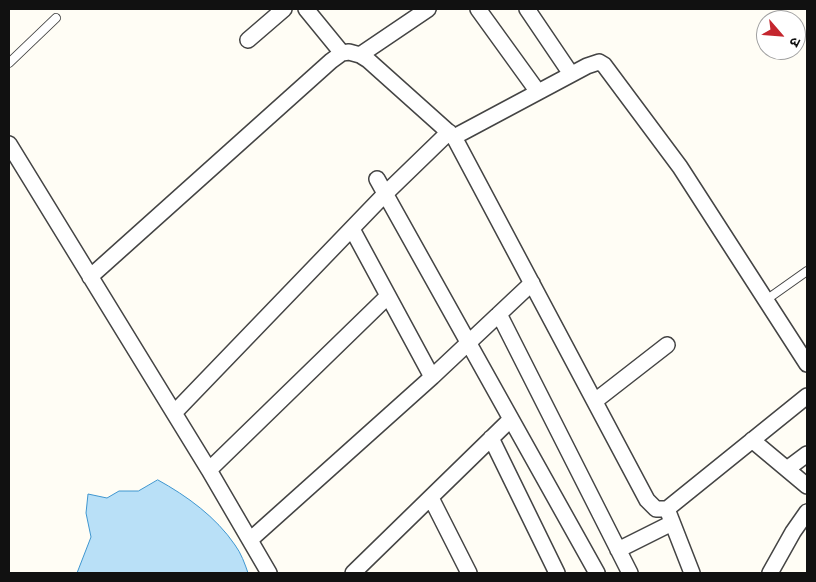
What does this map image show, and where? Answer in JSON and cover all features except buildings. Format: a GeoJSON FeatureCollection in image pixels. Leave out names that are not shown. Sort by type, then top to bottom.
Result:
{"type":"FeatureCollection","features":[{"type":"Feature","properties":{"kind":"street"},"geometry":{"type":"LineString","coordinates":[[248,40],[284,9]]}},
{"type":"Feature","properties":{"kind":"street"},"geometry":{"type":"LineString","coordinates":[[306,9],[342,53]]}},
{"type":"Feature","properties":{"kind":"street"},"geometry":{"type":"LineString","coordinates":[[478,9],[538,92]]}},
{"type":"Feature","properties":{"kind":"street"},"geometry":{"type":"LineString","coordinates":[[527,9],[571,74]]}},
{"type":"Feature","properties":{"kind":"street"},"geometry":{"type":"LineString","coordinates":[[360,55],[417,12]]}},
{"type":"Feature","properties":{"kind":"street"},"geometry":{"type":"LineString","coordinates":[[90,277],[342,53],[349,52],[360,55],[380,69],[451,134],[647,500],[656,509],[666,509],[807,396]]}},
{"type":"Feature","properties":{"kind":"street"},"geometry":{"type":"LineString","coordinates":[[174,414],[385,194],[451,134],[593,63],[599,62],[604,65],[680,167],[807,364]]}},
{"type":"Feature","properties":{"kind":"street"},"geometry":{"type":"LineString","coordinates":[[9,144],[209,470],[269,573]]}},
{"type":"Feature","properties":{"kind":"street"},"geometry":{"type":"LineString","coordinates":[[377,179],[595,573]]}},
{"type":"Feature","properties":{"kind":"street"},"geometry":{"type":"LineString","coordinates":[[352,229],[432,377]]}},
{"type":"Feature","properties":{"kind":"street"},"geometry":{"type":"LineString","coordinates":[[250,540],[432,377],[532,283]]}},
{"type":"Feature","properties":{"kind":"street"},"geometry":{"type":"LineString","coordinates":[[209,470],[388,296]]}},
{"type":"Feature","properties":{"kind":"street"},"geometry":{"type":"LineString","coordinates":[[499,314],[630,573]]}},
{"type":"Feature","properties":{"kind":"street"},"geometry":{"type":"LineString","coordinates":[[595,401],[667,346]]}},
{"type":"Feature","properties":{"kind":"street"},"geometry":{"type":"LineString","coordinates":[[358,571],[511,419]]}},
{"type":"Feature","properties":{"kind":"street"},"geometry":{"type":"LineString","coordinates":[[491,438],[557,573]]}},
{"type":"Feature","properties":{"kind":"street"},"geometry":{"type":"LineString","coordinates":[[752,440],[807,486]]}},
{"type":"Feature","properties":{"kind":"street"},"geometry":{"type":"LineString","coordinates":[[787,469],[807,454]]}},
{"type":"Feature","properties":{"kind":"street"},"geometry":{"type":"LineString","coordinates":[[430,498],[469,573]]}},
{"type":"Feature","properties":{"kind":"street"},"geometry":{"type":"LineString","coordinates":[[666,509],[692,573]]}},
{"type":"Feature","properties":{"kind":"street"},"geometry":{"type":"LineString","coordinates":[[770,573],[793,532],[807,512]]}},
{"type":"Feature","properties":{"kind":"street"},"geometry":{"type":"LineString","coordinates":[[618,550],[672,523]]}},
{"type":"Feature","properties":{"kind":"lane"},"geometry":{"type":"LineString","coordinates":[[9,63],[56,18]]}},
{"type":"Feature","properties":{"kind":"lane"},"geometry":{"type":"LineString","coordinates":[[766,300],[807,271]]}},
{"type":"Feature","properties":{"kind":"water"},"geometry":{"type":"Polygon","coordinates":[[[158,480],[190,500],[219,525],[237,548],[248,573],[77,573],[91,537],[86,513],[88,494],[107,498],[119,491],[138,491],[158,480]]]}}]}
